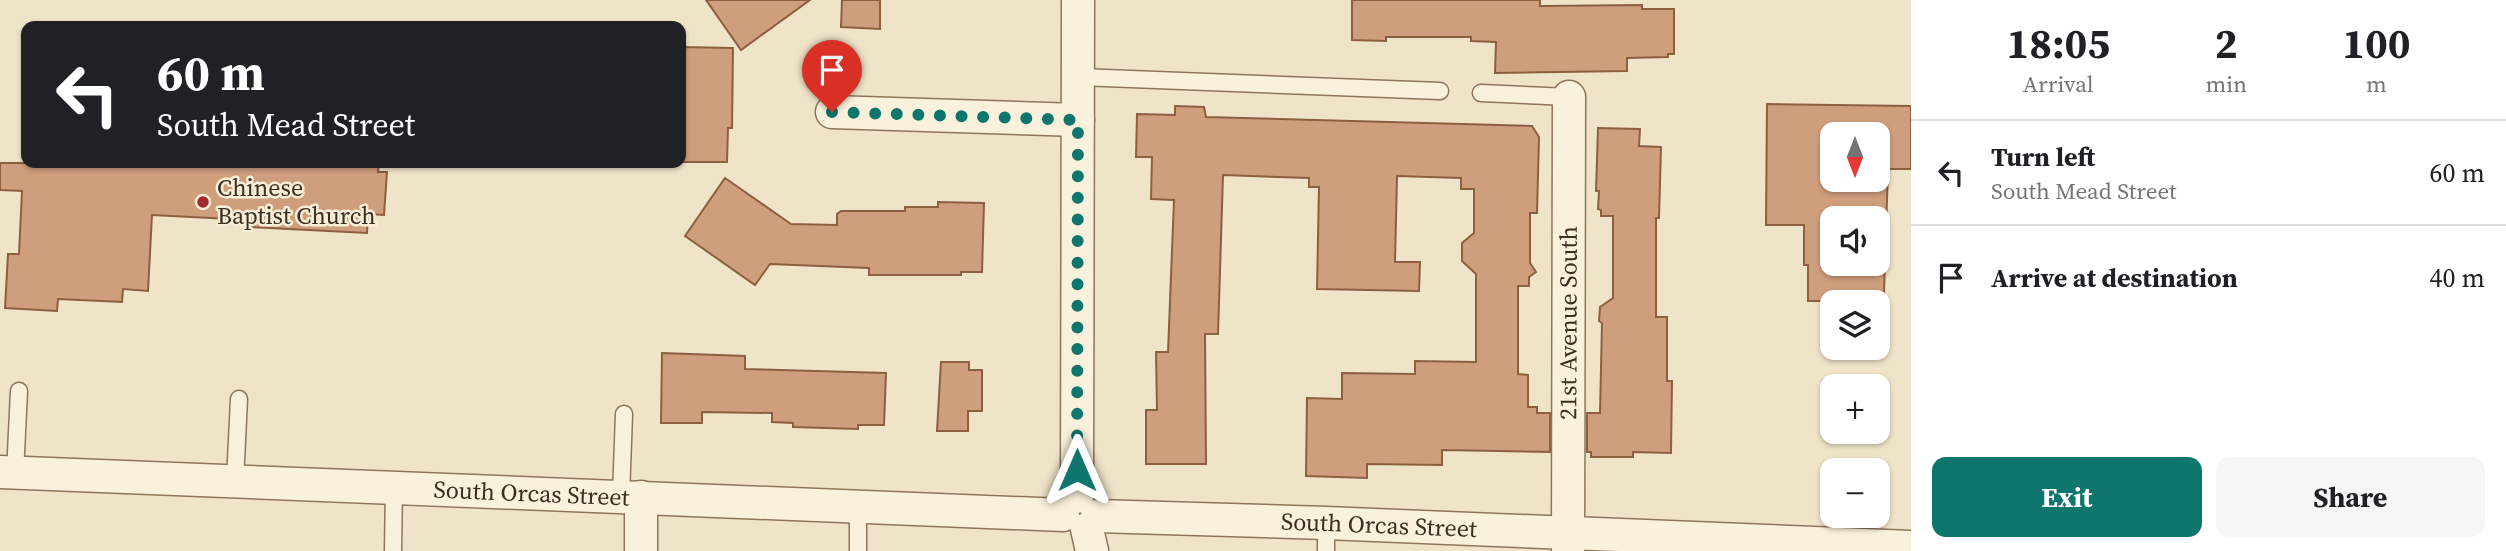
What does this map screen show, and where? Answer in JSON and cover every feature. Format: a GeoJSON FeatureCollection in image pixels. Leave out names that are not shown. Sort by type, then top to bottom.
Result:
{"type":"FeatureCollection","features":[{"type":"Feature","properties":{"kind":"street"},"geometry":{"type":"LineString","coordinates":[[1078,0],[1083,522]]}},
{"type":"Feature","properties":{"kind":"street","name":"21st Avenue South"},"geometry":{"type":"LineString","coordinates":[[1568,542],[1569,97]]}},
{"type":"Feature","properties":{"kind":"street"},"geometry":{"type":"LineString","coordinates":[[832,112],[1078,120]]}},
{"type":"Feature","properties":{"kind":"street","name":"South Orcas Street"},"geometry":{"type":"LineString","coordinates":[[7,472],[858,506],[1326,537],[1911,547]]}},
{"type":"Feature","properties":{"kind":"street"},"geometry":{"type":"LineString","coordinates":[[631,497],[641,551]]}},
{"type":"Feature","properties":{"kind":"lane"},"geometry":{"type":"LineString","coordinates":[[1079,77],[1440,91]]}},
{"type":"Feature","properties":{"kind":"lane"},"geometry":{"type":"LineString","coordinates":[[1481,93],[1569,97]]}},
{"type":"Feature","properties":{"kind":"lane"},"geometry":{"type":"LineString","coordinates":[[7,472],[19,391]]}},
{"type":"Feature","properties":{"kind":"lane"},"geometry":{"type":"LineString","coordinates":[[235,481],[239,399]]}},
{"type":"Feature","properties":{"kind":"lane"},"geometry":{"type":"LineString","coordinates":[[624,414],[631,497]]}},
{"type":"Feature","properties":{"kind":"lane"},"geometry":{"type":"LineString","coordinates":[[393,551],[394,487]]}},
{"type":"Feature","properties":{"kind":"lane"},"geometry":{"type":"LineString","coordinates":[[858,506],[858,551]]}},
{"type":"Feature","properties":{"kind":"building"},"geometry":{"type":"Polygon","coordinates":[[[706,0],[810,0],[741,50],[706,0]]]}},
{"type":"Feature","properties":{"kind":"building"},"geometry":{"type":"Polygon","coordinates":[[[842,0],[880,0],[880,29],[841,27],[842,0]]]}},
{"type":"Feature","properties":{"kind":"building"},"geometry":{"type":"Polygon","coordinates":[[[1352,0],[1540,0],[1540,6],[1642,5],[1642,9],[1674,9],[1674,54],[1668,54],[1668,57],[1627,58],[1627,71],[1495,73],[1496,42],[1471,41],[1471,37],[1386,37],[1386,41],[1352,40],[1352,0]]]}},
{"type":"Feature","properties":{"kind":"building"},"geometry":{"type":"Polygon","coordinates":[[[686,47],[733,48],[732,128],[728,128],[727,162],[686,162],[686,47]]]}},
{"type":"Feature","properties":{"kind":"building"},"geometry":{"type":"Polygon","coordinates":[[[1767,104],[1911,106],[1911,169],[1890,169],[1890,122],[1820,122],[1820,192],[1887,192],[1887,206],[1820,206],[1820,276],[1885,276],[1884,290],[1820,290],[1820,301],[1808,301],[1808,265],[1804,265],[1804,225],[1766,225],[1767,104]]]}},
{"type":"Feature","properties":{"kind":"building"},"geometry":{"type":"Polygon","coordinates":[[[1175,106],[1204,107],[1206,117],[1532,126],[1539,137],[1537,213],[1530,213],[1530,263],[1536,272],[1529,277],[1529,286],[1518,286],[1518,374],[1528,375],[1528,407],[1537,407],[1537,413],[1550,413],[1550,452],[1442,450],[1442,465],[1367,464],[1367,478],[1306,476],[1307,398],[1342,399],[1342,373],[1415,374],[1415,361],[1476,362],[1476,274],[1462,261],[1462,243],[1474,233],[1474,189],[1461,189],[1461,178],[1397,176],[1395,262],[1420,262],[1419,291],[1317,289],[1319,187],[1309,187],[1309,178],[1223,175],[1218,334],[1205,334],[1206,464],[1146,464],[1146,410],[1157,410],[1156,352],[1168,352],[1174,200],[1151,199],[1152,157],[1136,157],[1137,114],[1175,115],[1175,106]]]}},
{"type":"Feature","properties":{"kind":"building"},"geometry":{"type":"Polygon","coordinates":[[[1598,128],[1640,129],[1639,146],[1661,147],[1659,218],[1656,218],[1656,317],[1667,317],[1667,381],[1672,381],[1671,453],[1633,452],[1633,457],[1591,457],[1591,452],[1587,452],[1587,413],[1600,413],[1600,307],[1613,298],[1613,216],[1601,216],[1601,210],[1598,209],[1599,191],[1596,191],[1598,128]]]}},
{"type":"Feature","properties":{"kind":"building","name":"Chinese Baptist Church"},"geometry":{"type":"Polygon","coordinates":[[[0,163],[21,163],[21,168],[378,168],[378,172],[387,172],[384,215],[368,214],[367,233],[250,227],[250,220],[152,215],[148,291],[123,289],[122,302],[58,299],[57,311],[5,308],[8,254],[19,254],[22,191],[0,190],[0,163]]]}},
{"type":"Feature","properties":{"kind":"building"},"geometry":{"type":"Polygon","coordinates":[[[725,178],[791,224],[837,225],[837,214],[841,211],[905,211],[905,207],[938,207],[938,202],[984,203],[982,272],[961,272],[961,275],[869,275],[869,268],[770,264],[755,285],[685,236],[725,178]]]}},
{"type":"Feature","properties":{"kind":"building"},"geometry":{"type":"Polygon","coordinates":[[[662,353],[745,356],[745,369],[886,373],[884,425],[858,425],[858,429],[793,427],[793,423],[772,422],[772,413],[702,412],[702,423],[661,423],[662,353]]]}},
{"type":"Feature","properties":{"kind":"building"},"geometry":{"type":"Polygon","coordinates":[[[941,362],[969,362],[969,370],[982,370],[982,411],[968,411],[968,431],[937,431],[941,362]]]}},
{"type":"Feature","properties":{"kind":"place","name":"Chinese Baptist Church"},"geometry":{"type":"Point","coordinates":[203,202]}},
{"type":"Feature","properties":{"kind":"route"},"geometry":{"type":"LineString","coordinates":[[832,112],[1078,120],[1077,470]]}}]}
